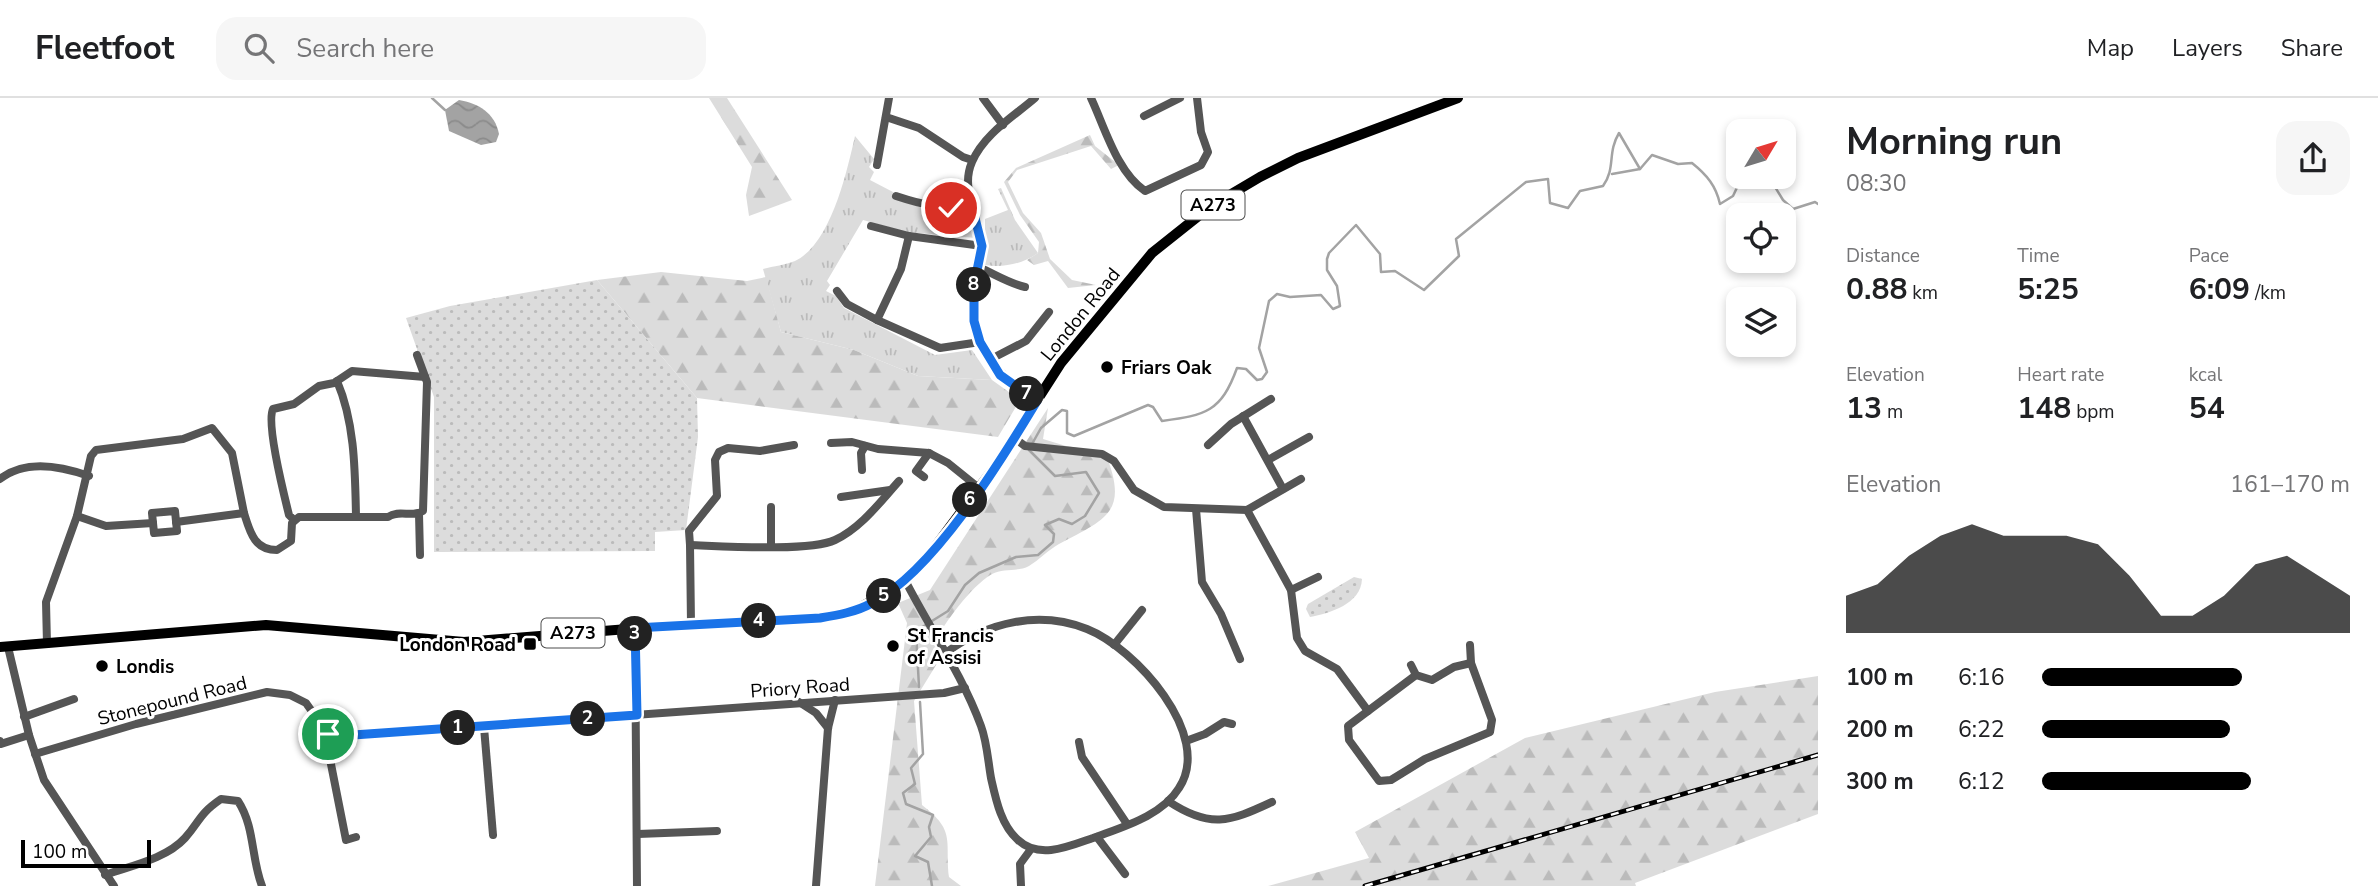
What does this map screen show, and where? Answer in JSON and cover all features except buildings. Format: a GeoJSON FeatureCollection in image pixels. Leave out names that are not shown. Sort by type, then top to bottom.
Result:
{"type":"FeatureCollection","features":[{"type":"Feature","properties":{"kind":"main road","name":"London Road"},"geometry":{"type":"LineString","coordinates":[[4,647],[266,625],[464,642],[691,624],[820,618],[850,612],[873,603],[905,580],[929,555],[979,488],[1061,363],[1152,253],[1211,206],[1298,158],[1458,98]]}},
{"type":"Feature","properties":{"kind":"street"},"geometry":{"type":"LineString","coordinates":[[877,165],[889,98]]}},
{"type":"Feature","properties":{"kind":"street"},"geometry":{"type":"LineString","coordinates":[[983,98],[1003,125]]}},
{"type":"Feature","properties":{"kind":"street"},"geometry":{"type":"LineString","coordinates":[[1035,98],[987,137],[972,160],[967,179],[982,246],[974,321],[980,342],[1000,375],[1037,401]]}},
{"type":"Feature","properties":{"kind":"street"},"geometry":{"type":"LineString","coordinates":[[1091,98],[1115,151],[1136,184],[1145,191],[1201,165],[1205,159],[1208,152],[1201,132],[1198,98]]}},
{"type":"Feature","properties":{"kind":"street"},"geometry":{"type":"LineString","coordinates":[[1144,116],[1180,98]]}},
{"type":"Feature","properties":{"kind":"street"},"geometry":{"type":"LineString","coordinates":[[886,117],[919,128],[972,160]]}},
{"type":"Feature","properties":{"kind":"street"},"geometry":{"type":"LineString","coordinates":[[896,196],[924,206],[951,208],[971,202]]}},
{"type":"Feature","properties":{"kind":"street"},"geometry":{"type":"LineString","coordinates":[[870,226],[909,236],[982,246]]}},
{"type":"Feature","properties":{"kind":"street"},"geometry":{"type":"LineString","coordinates":[[877,320],[901,269],[909,236]]}},
{"type":"Feature","properties":{"kind":"street"},"geometry":{"type":"LineString","coordinates":[[978,267],[1000,276],[1008,283],[1026,286]]}},
{"type":"Feature","properties":{"kind":"street"},"geometry":{"type":"LineString","coordinates":[[837,291],[847,304],[940,348],[980,342]]}},
{"type":"Feature","properties":{"kind":"street"},"geometry":{"type":"LineString","coordinates":[[989,360],[1026,341],[1049,312]]}},
{"type":"Feature","properties":{"kind":"street"},"geometry":{"type":"LineString","coordinates":[[293,519],[315,515],[419,514],[426,507],[425,377],[417,355]]}},
{"type":"Feature","properties":{"kind":"street"},"geometry":{"type":"LineString","coordinates":[[47,643],[46,603],[77,516],[89,476],[91,456],[102,448],[183,439],[212,428],[232,453],[244,513],[252,537],[269,550],[285,548],[292,541],[293,519],[289,515],[271,434],[270,413],[277,407],[294,404],[318,386],[337,381],[352,371],[425,377]]}},
{"type":"Feature","properties":{"kind":"street"},"geometry":{"type":"LineString","coordinates":[[337,381],[348,414],[355,467],[356,516]]}},
{"type":"Feature","properties":{"kind":"street"},"geometry":{"type":"LineString","coordinates":[[1208,445],[1243,416],[1271,399]]}},
{"type":"Feature","properties":{"kind":"street"},"geometry":{"type":"LineString","coordinates":[[1243,416],[1283,489]]}},
{"type":"Feature","properties":{"kind":"street"},"geometry":{"type":"LineString","coordinates":[[1013,437],[1031,446],[1102,454],[1114,461],[1134,490],[1164,507],[1248,510],[1301,479]]}},
{"type":"Feature","properties":{"kind":"street"},"geometry":{"type":"LineString","coordinates":[[1268,460],[1309,437]]}},
{"type":"Feature","properties":{"kind":"street"},"geometry":{"type":"LineString","coordinates":[[831,443],[852,442],[865,446],[929,453],[948,463],[979,488]]}},
{"type":"Feature","properties":{"kind":"street"},"geometry":{"type":"LineString","coordinates":[[691,624],[689,531],[717,496],[715,460],[719,452],[727,448],[760,451],[794,445]]}},
{"type":"Feature","properties":{"kind":"street"},"geometry":{"type":"LineString","coordinates":[[862,470],[865,446]]}},
{"type":"Feature","properties":{"kind":"street"},"geometry":{"type":"LineString","coordinates":[[924,477],[916,471],[929,453]]}},
{"type":"Feature","properties":{"kind":"street"},"geometry":{"type":"LineString","coordinates":[[0,480],[13,472],[50,465],[89,476]]}},
{"type":"Feature","properties":{"kind":"street"},"geometry":{"type":"LineString","coordinates":[[690,545],[771,546],[834,541],[860,522],[899,481]]}},
{"type":"Feature","properties":{"kind":"street"},"geometry":{"type":"LineString","coordinates":[[841,496],[890,490]]}},
{"type":"Feature","properties":{"kind":"street"},"geometry":{"type":"LineString","coordinates":[[771,507],[771,546]]}},
{"type":"Feature","properties":{"kind":"street"},"geometry":{"type":"LineString","coordinates":[[1196,509],[1202,582],[1221,614],[1240,659]]}},
{"type":"Feature","properties":{"kind":"street"},"geometry":{"type":"LineString","coordinates":[[1248,510],[1291,590],[1297,638],[1305,651],[1337,669],[1368,711]]}},
{"type":"Feature","properties":{"kind":"street"},"geometry":{"type":"LineString","coordinates":[[175,511],[177,531],[154,533],[153,523],[152,513],[175,511]]}},
{"type":"Feature","properties":{"kind":"street"},"geometry":{"type":"LineString","coordinates":[[176,522],[225,518],[244,513]]}},
{"type":"Feature","properties":{"kind":"street"},"geometry":{"type":"LineString","coordinates":[[419,514],[420,555]]}},
{"type":"Feature","properties":{"kind":"street"},"geometry":{"type":"LineString","coordinates":[[77,516],[106,526],[153,523]]}},
{"type":"Feature","properties":{"kind":"street"},"geometry":{"type":"LineString","coordinates":[[1291,590],[1318,577]]}},
{"type":"Feature","properties":{"kind":"street"},"geometry":{"type":"LineString","coordinates":[[905,580],[965,688],[981,727],[995,797],[1004,822],[1018,840],[1031,849],[1064,848],[1147,816],[1168,802],[1181,787],[1188,760],[1186,741],[1170,705],[1146,673],[1114,645],[1088,629],[1055,621],[1027,620],[980,632],[947,652]]}},
{"type":"Feature","properties":{"kind":"street"},"geometry":{"type":"LineString","coordinates":[[1114,645],[1142,610]]}},
{"type":"Feature","properties":{"kind":"street"},"geometry":{"type":"LineString","coordinates":[[635,628],[637,886]]}},
{"type":"Feature","properties":{"kind":"street"},"geometry":{"type":"LineString","coordinates":[[1416,675],[1348,726],[1349,740],[1379,781],[1391,780],[1425,759],[1490,732],[1492,720],[1471,663],[1471,645]]}},
{"type":"Feature","properties":{"kind":"street"},"geometry":{"type":"LineString","coordinates":[[4,647],[44,780],[114,886]]}},
{"type":"Feature","properties":{"kind":"street"},"geometry":{"type":"LineString","coordinates":[[1411,665],[1416,675],[1432,680],[1454,667],[1471,663]]}},
{"type":"Feature","properties":{"kind":"street","name":"Priory Road"},"geometry":{"type":"LineString","coordinates":[[637,715],[944,693],[965,688]]}},
{"type":"Feature","properties":{"kind":"street","name":"Stonepound Road"},"geometry":{"type":"LineString","coordinates":[[35,754],[136,724],[267,692],[290,695],[306,704],[328,734]]}},
{"type":"Feature","properties":{"kind":"street"},"geometry":{"type":"LineString","coordinates":[[24,717],[74,699]]}},
{"type":"Feature","properties":{"kind":"street"},"geometry":{"type":"LineString","coordinates":[[816,886],[828,728],[835,700]]}},
{"type":"Feature","properties":{"kind":"street"},"geometry":{"type":"LineString","coordinates":[[799,702],[816,713],[828,728]]}},
{"type":"Feature","properties":{"kind":"street"},"geometry":{"type":"LineString","coordinates":[[356,837],[346,840],[327,744],[328,734],[484,727],[637,715]]}},
{"type":"Feature","properties":{"kind":"street"},"geometry":{"type":"LineString","coordinates":[[1186,741],[1224,722],[1232,724]]}},
{"type":"Feature","properties":{"kind":"street"},"geometry":{"type":"LineString","coordinates":[[484,727],[493,835]]}},
{"type":"Feature","properties":{"kind":"street"},"geometry":{"type":"LineString","coordinates":[[0,741],[1,744],[29,735]]}},
{"type":"Feature","properties":{"kind":"street"},"geometry":{"type":"LineString","coordinates":[[1079,742],[1083,757],[1126,824]]}},
{"type":"Feature","properties":{"kind":"street"},"geometry":{"type":"LineString","coordinates":[[105,875],[158,856],[184,840],[201,813],[221,799],[238,801],[248,816],[257,873],[262,886]]}},
{"type":"Feature","properties":{"kind":"street"},"geometry":{"type":"LineString","coordinates":[[1168,802],[1192,815],[1217,822],[1272,802]]}},
{"type":"Feature","properties":{"kind":"street"},"geometry":{"type":"LineString","coordinates":[[638,834],[717,831]]}},
{"type":"Feature","properties":{"kind":"street"},"geometry":{"type":"LineString","coordinates":[[1097,837],[1125,874]]}},
{"type":"Feature","properties":{"kind":"street"},"geometry":{"type":"LineString","coordinates":[[1021,886],[1020,864],[1031,849]]}},
{"type":"Feature","properties":{"kind":"green space"},"geometry":{"type":"Polygon","coordinates":[[[709,98],[727,98],[792,200],[749,216],[746,195],[752,167],[709,98]]]}},
{"type":"Feature","properties":{"kind":"green space"},"geometry":{"type":"Polygon","coordinates":[[[1090,135],[1095,146],[1119,165],[1111,169],[1091,146],[1017,170],[1008,182],[1023,213],[1041,233],[1050,259],[1072,280],[1096,285],[1068,288],[1048,261],[1034,265],[1027,260],[1038,253],[1039,242],[1020,215],[1004,182],[1016,168],[1090,135]]]}},
{"type":"Feature","properties":{"kind":"green space"},"geometry":{"type":"Polygon","coordinates":[[[855,136],[874,159],[869,167],[874,172],[870,180],[893,192],[892,198],[932,211],[967,209],[976,238],[906,232],[863,220],[827,281],[830,285],[826,291],[836,296],[844,308],[935,355],[972,350],[992,380],[918,376],[854,350],[781,332],[763,269],[795,261],[808,252],[818,239],[835,205],[855,136]]]}},
{"type":"Feature","properties":{"kind":"green space"},"geometry":{"type":"Polygon","coordinates":[[[1001,188],[1015,220],[1038,253],[1013,264],[985,265],[985,219],[1008,210],[998,189],[1001,188]]]}},
{"type":"Feature","properties":{"kind":"green space"},"geometry":{"type":"Polygon","coordinates":[[[661,272],[747,281],[766,277],[781,332],[854,350],[918,376],[992,380],[1020,400],[998,437],[697,398],[597,280],[661,272]]]}},
{"type":"Feature","properties":{"kind":"green space"},"geometry":{"type":"Polygon","coordinates":[[[597,280],[697,398],[698,437],[686,530],[655,532],[655,551],[434,552],[434,397],[406,318],[450,306],[597,280]]]}},
{"type":"Feature","properties":{"kind":"green space"},"geometry":{"type":"Polygon","coordinates":[[[1048,408],[1043,439],[1066,446],[1105,452],[1115,488],[1114,501],[1101,519],[1055,546],[1029,566],[996,572],[983,580],[959,606],[933,643],[941,657],[914,701],[922,805],[944,829],[948,845],[949,877],[961,886],[875,886],[907,623],[898,603],[930,590],[1048,408]]]}},
{"type":"Feature","properties":{"kind":"green space"},"geometry":{"type":"Polygon","coordinates":[[[1354,577],[1362,579],[1360,588],[1350,601],[1335,610],[1310,617],[1306,609],[1308,604],[1354,577]]]}},
{"type":"Feature","properties":{"kind":"green space"},"geometry":{"type":"Polygon","coordinates":[[[1818,676],[1818,814],[1635,883],[1636,886],[1268,886],[1369,858],[1355,832],[1525,738],[1715,692],[1818,676]]]}},
{"type":"Feature","properties":{"kind":"water"},"geometry":{"type":"Polygon","coordinates":[[[459,100],[473,104],[490,115],[499,134],[496,142],[481,145],[449,131],[445,110],[459,100]]]}},
{"type":"Feature","properties":{"kind":"waterway"},"geometry":{"type":"LineString","coordinates":[[432,98],[445,110]]}},
{"type":"Feature","properties":{"kind":"waterway"},"geometry":{"type":"LineString","coordinates":[[1032,444],[1041,428],[1062,410],[1067,411],[1067,433],[1074,436],[1148,405],[1153,407],[1162,421],[1201,413],[1218,403],[1237,368],[1246,369],[1257,380],[1262,379],[1267,372],[1259,348],[1269,301],[1277,294],[1290,297],[1321,295],[1333,309],[1340,306],[1337,286],[1327,270],[1327,259],[1329,253],[1356,225],[1380,254],[1381,272],[1395,271],[1424,290],[1459,256],[1456,239],[1526,182],[1548,179],[1550,203],[1568,208],[1580,191],[1603,186],[1619,133],[1640,169]]}},
{"type":"Feature","properties":{"kind":"waterway"},"geometry":{"type":"LineString","coordinates":[[1612,174],[1640,169],[1652,155],[1678,164],[1692,163],[1710,181],[1720,204],[1733,196],[1736,189]]}},
{"type":"Feature","properties":{"kind":"waterway"},"geometry":{"type":"LineString","coordinates":[[1776,189],[1793,209],[1815,202],[1818,204]]}},
{"type":"Feature","properties":{"kind":"waterway"},"geometry":{"type":"LineString","coordinates":[[919,687],[916,631],[948,611],[965,585],[979,573],[1016,557],[1038,555],[1053,542],[1054,534],[1045,525],[1059,519],[1072,524],[1085,516],[1099,493],[1086,472],[1055,476],[1029,450]]}},
{"type":"Feature","properties":{"kind":"waterway"},"geometry":{"type":"LineString","coordinates":[[920,702],[923,754],[911,768],[915,784],[903,793],[906,804],[933,815],[929,827],[931,837],[915,856],[928,862],[932,886]]}},
{"type":"Feature","properties":{"kind":"railway"},"geometry":{"type":"LineString","coordinates":[[1365,886],[1818,755]]}},
{"type":"Feature","properties":{"kind":"place","name":"Friars Oak"},"geometry":{"type":"Point","coordinates":[1107,367]}},
{"type":"Feature","properties":{"kind":"place","name":"London Road"},"geometry":{"type":"Point","coordinates":[530,644]}},
{"type":"Feature","properties":{"kind":"place","name":"St Francis of Assisi"},"geometry":{"type":"Point","coordinates":[893,646]}},
{"type":"Feature","properties":{"kind":"place","name":"Londis"},"geometry":{"type":"Point","coordinates":[102,666]}},
{"type":"Feature","properties":{"kind":"route"},"geometry":{"type":"LineString","coordinates":[[328,734],[339,736],[637,715],[635,628],[820,618],[850,612],[873,603],[897,587],[929,555],[951,526],[993,469],[1037,401],[1000,375],[980,342],[974,321],[974,285],[982,246],[980,229],[971,202],[951,208]]}}]}
